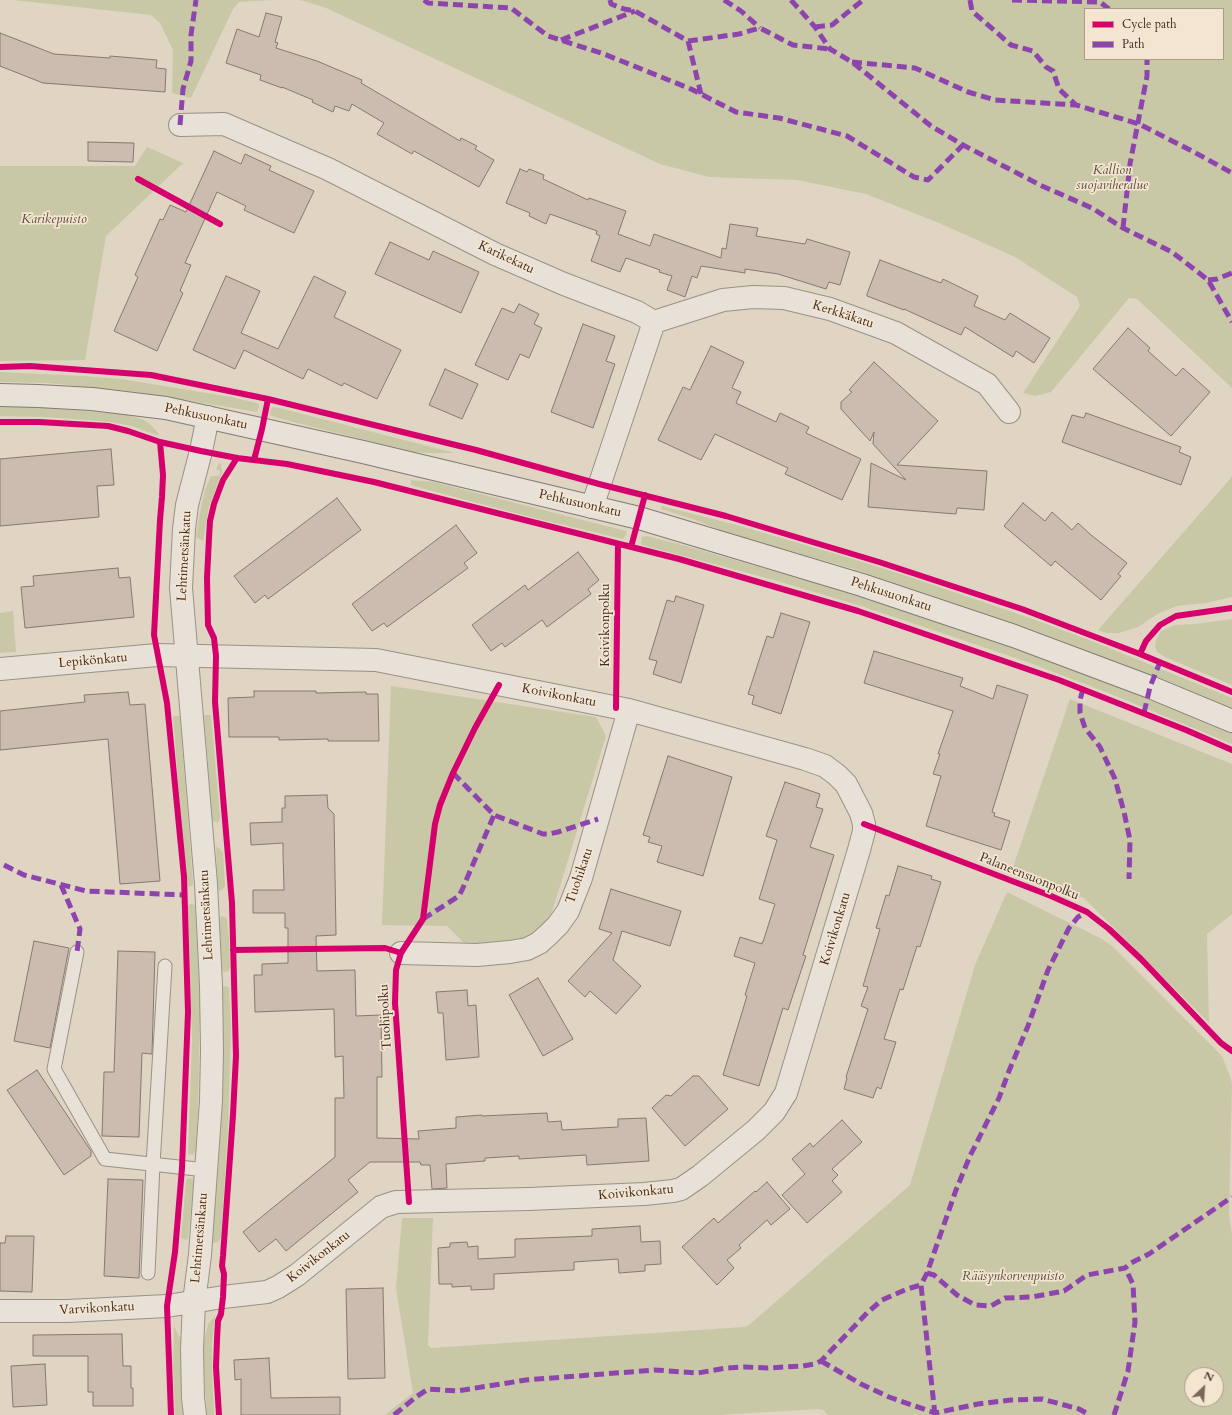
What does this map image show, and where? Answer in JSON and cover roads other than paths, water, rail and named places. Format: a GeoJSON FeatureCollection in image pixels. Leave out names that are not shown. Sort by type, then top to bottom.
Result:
{"type":"FeatureCollection","features":[{"type":"Feature","properties":{"kind":"street","name":"Karikekatu"},"geometry":{"type":"LineString","coordinates":[[180,125],[224,124],[328,169],[495,254],[564,284],[638,312],[654,322]]}},
{"type":"Feature","properties":{"kind":"street","name":"Kerkkäkatu"},"geometry":{"type":"LineString","coordinates":[[654,322],[723,300],[753,297],[784,298],[830,309],[896,333],[987,384],[1009,412]]}},
{"type":"Feature","properties":{"kind":"street"},"geometry":{"type":"LineString","coordinates":[[592,507],[654,322]]}},
{"type":"Feature","properties":{"kind":"street","name":"Pehkusuonkatu"},"geometry":{"type":"LineString","coordinates":[[0,395],[92,399],[142,404],[208,417],[363,452],[639,518],[930,607],[1150,686],[1232,721]]}},
{"type":"Feature","properties":{"kind":"street","name":"Lehtimetsänkatu"},"geometry":{"type":"LineString","coordinates":[[195,1415],[193,1398],[192,1350],[194,1302],[200,1255],[211,1101],[211,985],[206,884],[181,588],[184,529],[187,505],[208,417]]}},
{"type":"Feature","properties":{"kind":"street","name":"Lepikönkatu"},"geometry":{"type":"LineString","coordinates":[[0,669],[157,655],[186,655]]}},
{"type":"Feature","properties":{"kind":"street","name":"Koivikonkatu"},"geometry":{"type":"LineString","coordinates":[[186,655],[376,660],[629,710],[825,766],[846,784],[861,814],[864,824],[861,845],[795,1065],[782,1102],[756,1130],[706,1172],[681,1189],[644,1194],[529,1199],[396,1202],[381,1207],[297,1276],[278,1287],[267,1292],[194,1302]]}},
{"type":"Feature","properties":{"kind":"street","name":"Tuohikatu"},"geometry":{"type":"LineString","coordinates":[[401,953],[477,955],[527,949],[539,943],[558,925],[568,911],[581,878],[629,710]]}},
{"type":"Feature","properties":{"kind":"street","name":"Varvikonkatu"},"geometry":{"type":"LineString","coordinates":[[0,1311],[67,1311],[167,1306],[194,1302]]}},
{"type":"Feature","properties":{"kind":"lane"},"geometry":{"type":"LineString","coordinates":[[77,952],[54,1069],[104,1159],[206,1170]]}},
{"type":"Feature","properties":{"kind":"lane"},"geometry":{"type":"LineString","coordinates":[[148,1273],[165,966]]}},
{"type":"Feature","properties":{"kind":"park label","name":"Kallion suojaviheralue"},"geometry":{"type":"Point","coordinates":[1112,178]}},
{"type":"Feature","properties":{"kind":"park label","name":"Karikepuisto"},"geometry":{"type":"Point","coordinates":[54,220]}},
{"type":"Feature","properties":{"kind":"park label","name":"Rääsynkorvenpuisto"},"geometry":{"type":"Point","coordinates":[1013,1277]}}]}
